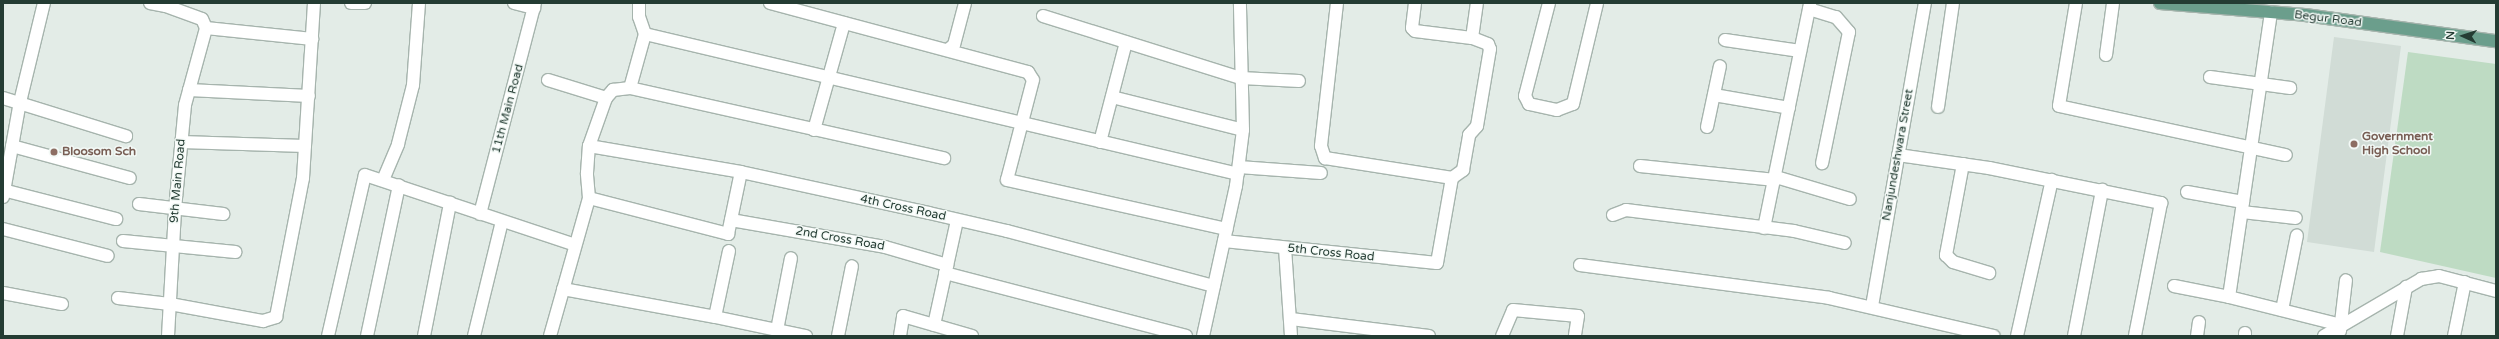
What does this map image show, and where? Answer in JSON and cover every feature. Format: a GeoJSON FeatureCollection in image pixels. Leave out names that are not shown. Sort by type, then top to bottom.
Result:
{"type":"FeatureCollection","features":[{"type":"Feature","properties":{"kind":"main road","name":"Begur Road"},"geometry":{"type":"LineString","coordinates":[[2160,3],[2271,12],[2496,41]]}},
{"type":"Feature","properties":{"kind":"street"},"geometry":{"type":"LineString","coordinates":[[44,3],[20,102],[4,192],[116,220]]}},
{"type":"Feature","properties":{"kind":"street"},"geometry":{"type":"LineString","coordinates":[[150,3],[166,6],[202,19],[206,28],[312,40]]}},
{"type":"Feature","properties":{"kind":"street"},"geometry":{"type":"LineString","coordinates":[[118,298],[170,304],[263,320],[276,317],[303,178],[314,3]]}},
{"type":"Feature","properties":{"kind":"street"},"geometry":{"type":"LineString","coordinates":[[351,3],[365,3]]}},
{"type":"Feature","properties":{"kind":"street"},"geometry":{"type":"LineString","coordinates":[[383,180],[398,144],[413,85],[419,3]]}},
{"type":"Feature","properties":{"kind":"street"},"geometry":{"type":"LineString","coordinates":[[514,3],[535,6]]}},
{"type":"Feature","properties":{"kind":"street"},"geometry":{"type":"LineString","coordinates":[[630,88],[645,34],[639,17],[639,3]]}},
{"type":"Feature","properties":{"kind":"street"},"geometry":{"type":"LineString","coordinates":[[770,3],[949,49],[1028,72],[1033,80],[1020,124]]}},
{"type":"Feature","properties":{"kind":"street"},"geometry":{"type":"LineString","coordinates":[[949,49],[954,44],[966,3]]}},
{"type":"Feature","properties":{"kind":"street"},"geometry":{"type":"LineString","coordinates":[[1203,336],[1238,170],[1243,130],[1240,3]]}},
{"type":"Feature","properties":{"kind":"street"},"geometry":{"type":"LineString","coordinates":[[1337,3],[1321,146],[1325,158],[1452,178],[1463,170],[1469,135],[1478,126],[1490,49],[1488,44],[1472,38],[1415,31],[1412,28],[1415,3]]}},
{"type":"Feature","properties":{"kind":"street"},"geometry":{"type":"LineString","coordinates":[[1472,38],[1477,3]]}},
{"type":"Feature","properties":{"kind":"street"},"geometry":{"type":"LineString","coordinates":[[1549,3],[1525,96],[1529,104],[1558,110],[1573,104],[1597,3]]}},
{"type":"Feature","properties":{"kind":"street","name":"Nanjundeshwara Street"},"geometry":{"type":"LineString","coordinates":[[1872,306],[1925,3]]}},
{"type":"Feature","properties":{"kind":"street"},"geometry":{"type":"LineString","coordinates":[[1938,107],[1953,3]]}},
{"type":"Feature","properties":{"kind":"street"},"geometry":{"type":"LineString","coordinates":[[2076,3],[2059,106],[2286,154]]}},
{"type":"Feature","properties":{"kind":"street"},"geometry":{"type":"LineString","coordinates":[[2106,55],[2113,3]]}},
{"type":"Feature","properties":{"kind":"street","name":"11th Main Road"},"geometry":{"type":"LineString","coordinates":[[480,214],[535,6]]}},
{"type":"Feature","properties":{"kind":"street"},"geometry":{"type":"LineString","coordinates":[[1764,228],[1810,6],[1836,17],[1849,32],[1822,163]]}},
{"type":"Feature","properties":{"kind":"street"},"geometry":{"type":"LineString","coordinates":[[2229,296],[2271,12]]}},
{"type":"Feature","properties":{"kind":"street"},"geometry":{"type":"LineString","coordinates":[[1043,16],[1242,78],[1299,81]]}},
{"type":"Feature","properties":{"kind":"street"},"geometry":{"type":"LineString","coordinates":[[814,130],[844,23]]}},
{"type":"Feature","properties":{"kind":"street","name":"9th Main Road"},"geometry":{"type":"LineString","coordinates":[[168,336],[175,209],[181,142],[189,90],[206,28]]}},
{"type":"Feature","properties":{"kind":"street"},"geometry":{"type":"LineString","coordinates":[[645,34],[1100,142],[1238,170],[1321,173]]}},
{"type":"Feature","properties":{"kind":"street"},"geometry":{"type":"LineString","coordinates":[[1725,40],[1800,51]]}},
{"type":"Feature","properties":{"kind":"street"},"geometry":{"type":"LineString","coordinates":[[1100,142],[1126,42]]}},
{"type":"Feature","properties":{"kind":"street"},"geometry":{"type":"LineString","coordinates":[[1707,127],[1720,66]]}},
{"type":"Feature","properties":{"kind":"street"},"geometry":{"type":"LineString","coordinates":[[2210,77],[2290,88]]}},
{"type":"Feature","properties":{"kind":"street"},"geometry":{"type":"LineString","coordinates":[[548,80],[606,98]]}},
{"type":"Feature","properties":{"kind":"street"},"geometry":{"type":"LineString","coordinates":[[550,336],[589,198],[587,173],[589,146],[606,98],[613,90],[630,88],[944,158]]}},
{"type":"Feature","properties":{"kind":"street"},"geometry":{"type":"LineString","coordinates":[[189,90],[309,96]]}},
{"type":"Feature","properties":{"kind":"street"},"geometry":{"type":"LineString","coordinates":[[1714,95],[1789,108]]}},
{"type":"Feature","properties":{"kind":"street"},"geometry":{"type":"LineString","coordinates":[[1112,97],[1243,130]]}},
{"type":"Feature","properties":{"kind":"street"},"geometry":{"type":"LineString","coordinates":[[3,98],[126,136]]}},
{"type":"Feature","properties":{"kind":"street","name":"5th Cross Road"},"geometry":{"type":"LineString","coordinates":[[1020,124],[1007,180],[1225,235],[1285,248],[1437,263],[1452,178]]}},
{"type":"Feature","properties":{"kind":"street"},"geometry":{"type":"LineString","coordinates":[[181,142],[305,146]]}},
{"type":"Feature","properties":{"kind":"street"},"geometry":{"type":"LineString","coordinates":[[12,146],[130,178]]}},
{"type":"Feature","properties":{"kind":"street","name":"4th Cross Road"},"geometry":{"type":"LineString","coordinates":[[589,146],[741,172],[957,220],[1214,286]]}},
{"type":"Feature","properties":{"kind":"street"},"geometry":{"type":"LineString","coordinates":[[1898,155],[1963,164],[2052,180],[2161,203],[2135,336]]}},
{"type":"Feature","properties":{"kind":"street"},"geometry":{"type":"LineString","coordinates":[[1963,164],[1946,255],[1953,262],[1989,273]]}},
{"type":"Feature","properties":{"kind":"street"},"geometry":{"type":"LineString","coordinates":[[1640,166],[1775,178],[1850,199]]}},
{"type":"Feature","properties":{"kind":"street"},"geometry":{"type":"LineString","coordinates":[[589,198],[728,234],[741,172]]}},
{"type":"Feature","properties":{"kind":"street"},"geometry":{"type":"LineString","coordinates":[[328,336],[365,175],[399,185],[480,214],[575,245]]}},
{"type":"Feature","properties":{"kind":"street"},"geometry":{"type":"LineString","coordinates":[[2017,336],[2052,180]]}},
{"type":"Feature","properties":{"kind":"street"},"geometry":{"type":"LineString","coordinates":[[367,336],[399,185]]}},
{"type":"Feature","properties":{"kind":"street"},"geometry":{"type":"LineString","coordinates":[[2074,336],[2102,190]]}},
{"type":"Feature","properties":{"kind":"street"},"geometry":{"type":"LineString","coordinates":[[2188,192],[2243,207],[2296,218]]}},
{"type":"Feature","properties":{"kind":"street"},"geometry":{"type":"LineString","coordinates":[[424,336],[450,203]]}},
{"type":"Feature","properties":{"kind":"street"},"geometry":{"type":"LineString","coordinates":[[139,204],[223,214]]}},
{"type":"Feature","properties":{"kind":"street"},"geometry":{"type":"LineString","coordinates":[[1613,215],[1626,210],[1794,231],[1845,243]]}},
{"type":"Feature","properties":{"kind":"street","name":"2nd Cross Road"},"geometry":{"type":"LineString","coordinates":[[731,220],[885,247],[946,269],[1186,336]]}},
{"type":"Feature","properties":{"kind":"street"},"geometry":{"type":"LineString","coordinates":[[934,325],[957,220]]}},
{"type":"Feature","properties":{"kind":"street"},"geometry":{"type":"LineString","coordinates":[[474,336],[502,221]]}},
{"type":"Feature","properties":{"kind":"street"},"geometry":{"type":"LineString","coordinates":[[3,230],[108,256]]}},
{"type":"Feature","properties":{"kind":"street"},"geometry":{"type":"LineString","coordinates":[[2282,310],[2297,234]]}},
{"type":"Feature","properties":{"kind":"street"},"geometry":{"type":"LineString","coordinates":[[123,241],[235,252]]}},
{"type":"Feature","properties":{"kind":"street"},"geometry":{"type":"LineString","coordinates":[[1285,248],[1292,336]]}},
{"type":"Feature","properties":{"kind":"street"},"geometry":{"type":"LineString","coordinates":[[715,317],[729,251]]}},
{"type":"Feature","properties":{"kind":"street"},"geometry":{"type":"LineString","coordinates":[[777,330],[791,258]]}},
{"type":"Feature","properties":{"kind":"street"},"geometry":{"type":"LineString","coordinates":[[1580,265],[1822,297],[1872,306],[1994,336]]}},
{"type":"Feature","properties":{"kind":"street"},"geometry":{"type":"LineString","coordinates":[[838,336],[852,266]]}},
{"type":"Feature","properties":{"kind":"street"},"geometry":{"type":"LineString","coordinates":[[2324,336],[2340,331],[2421,278],[2439,276],[2496,291]]}},
{"type":"Feature","properties":{"kind":"street"},"geometry":{"type":"LineString","coordinates":[[2340,331],[2346,280]]}},
{"type":"Feature","properties":{"kind":"street"},"geometry":{"type":"LineString","coordinates":[[2454,336],[2465,282]]}},
{"type":"Feature","properties":{"kind":"street"},"geometry":{"type":"LineString","coordinates":[[2174,286],[2229,296],[2282,310],[2340,331]]}},
{"type":"Feature","properties":{"kind":"street"},"geometry":{"type":"LineString","coordinates":[[2397,336],[2406,287]]}},
{"type":"Feature","properties":{"kind":"street"},"geometry":{"type":"LineString","coordinates":[[563,289],[715,317],[806,336]]}},
{"type":"Feature","properties":{"kind":"street"},"geometry":{"type":"LineString","coordinates":[[3,293],[62,304]]}},
{"type":"Feature","properties":{"kind":"street"},"geometry":{"type":"LineString","coordinates":[[1502,336],[1513,310],[1578,316],[1575,336]]}},
{"type":"Feature","properties":{"kind":"street"},"geometry":{"type":"LineString","coordinates":[[900,336],[903,316],[972,336]]}},
{"type":"Feature","properties":{"kind":"street"},"geometry":{"type":"LineString","coordinates":[[1291,319],[1428,336]]}},
{"type":"Feature","properties":{"kind":"street"},"geometry":{"type":"LineString","coordinates":[[2197,336],[2199,322]]}},
{"type":"Feature","properties":{"kind":"shaded area","name":"Government High School"},"geometry":{"type":"Polygon","coordinates":[[[2334,37],[2401,46],[2374,252],[2307,242],[2334,37]]]}},
{"type":"Feature","properties":{"kind":"green space"},"geometry":{"type":"Polygon","coordinates":[[[2408,52],[2496,64],[2496,278],[2380,252],[2408,52]]]}},
{"type":"Feature","properties":{"kind":"place","name":"Government High School"},"geometry":{"type":"Point","coordinates":[2354,144]}},
{"type":"Feature","properties":{"kind":"place","name":"Bloosom Sch"},"geometry":{"type":"Point","coordinates":[54,152]}}]}
